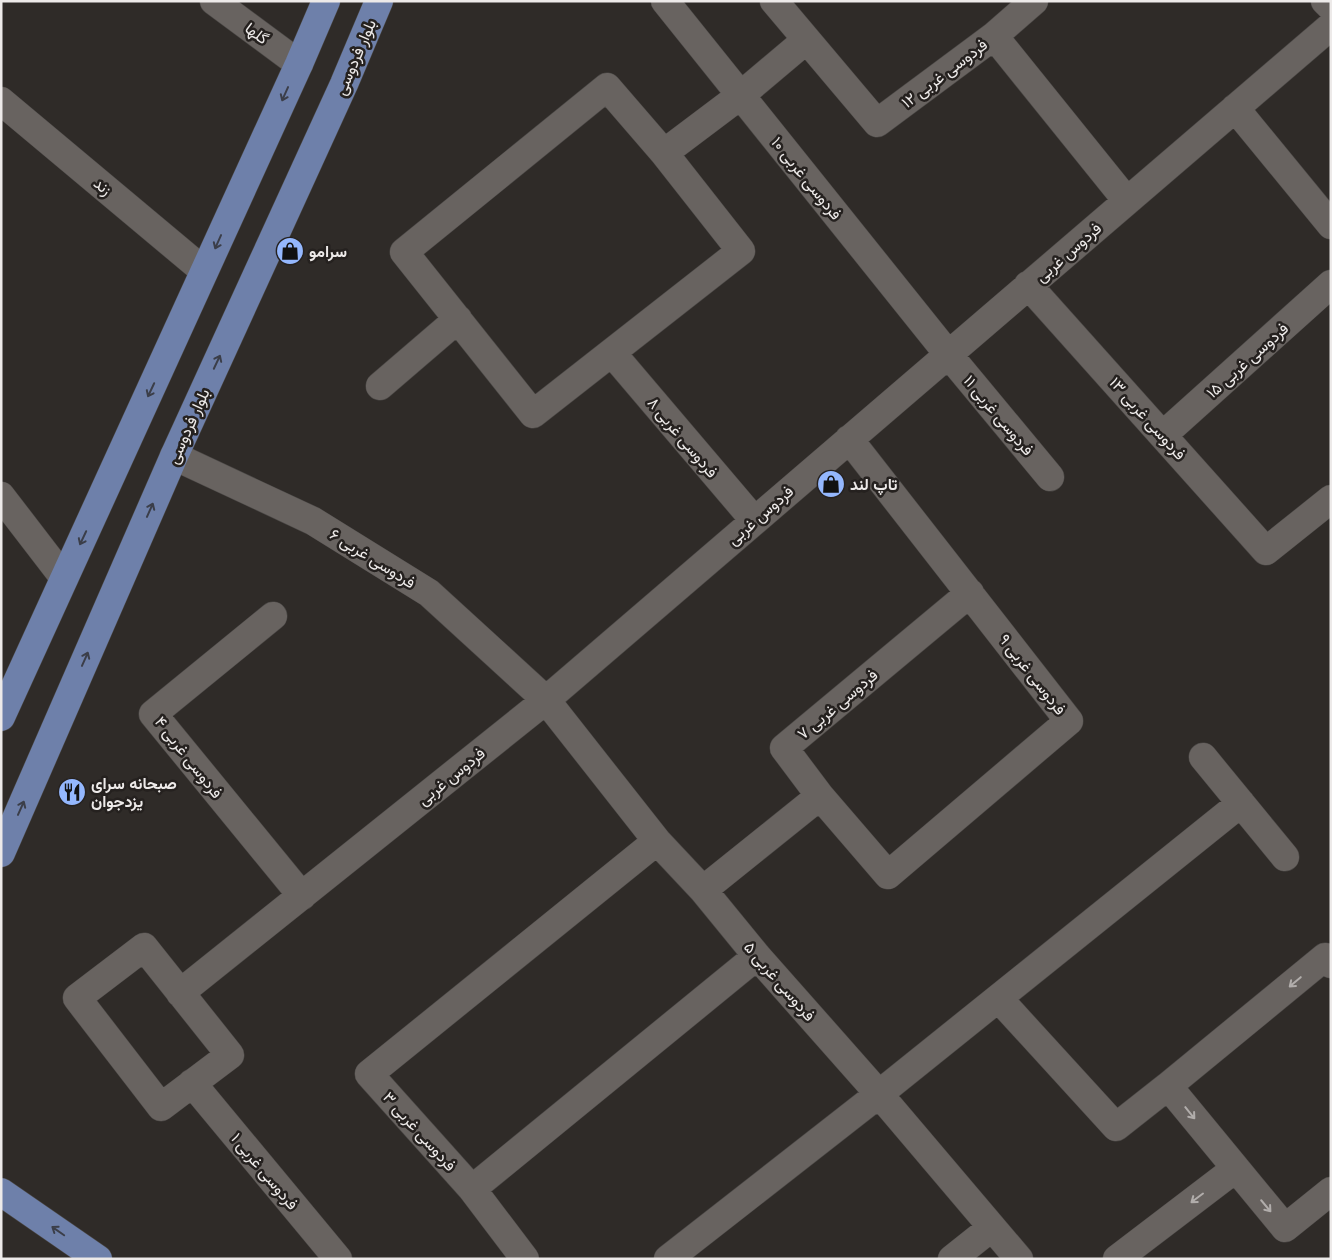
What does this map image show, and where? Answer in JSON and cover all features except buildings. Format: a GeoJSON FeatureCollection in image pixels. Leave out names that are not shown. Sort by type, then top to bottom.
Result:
{"type":"FeatureCollection","features":[{"type":"Feature","properties":{"kind":"main road"},"geometry":{"type":"LineString","coordinates":[[1,717],[326,1]]}},
{"type":"Feature","properties":{"kind":"main road","name":"بلوار فردوسی"},"geometry":{"type":"LineString","coordinates":[[1,852],[174,456],[344,84],[379,1]]}},
{"type":"Feature","properties":{"kind":"main road"},"geometry":{"type":"LineString","coordinates":[[1,1192],[98,1259]]}},
{"type":"Feature","properties":{"kind":"street","name":"گلها"},"geometry":{"type":"LineString","coordinates":[[214,1],[299,64]]}},
{"type":"Feature","properties":{"kind":"street","name":"فردوسی غربی ۱۰"},"geometry":{"type":"LineString","coordinates":[[665,1],[948,354]]}},
{"type":"Feature","properties":{"kind":"street","name":"فردوسی غربی ۱۲"},"geometry":{"type":"LineString","coordinates":[[774,1],[805,41],[877,123],[994,36],[1127,201]]}},
{"type":"Feature","properties":{"kind":"street"},"geometry":{"type":"LineString","coordinates":[[994,36],[1034,1]]}},
{"type":"Feature","properties":{"kind":"street"},"geometry":{"type":"LineString","coordinates":[[1325,1],[1331,7]]}},
{"type":"Feature","properties":{"kind":"street","name":"فردوس غربی"},"geometry":{"type":"LineString","coordinates":[[180,993],[546,700],[1331,26]]}},
{"type":"Feature","properties":{"kind":"street"},"geometry":{"type":"LineString","coordinates":[[664,153],[741,95],[805,41]]}},
{"type":"Feature","properties":{"kind":"street"},"geometry":{"type":"LineString","coordinates":[[606,88],[664,153],[741,251],[533,414],[404,252],[606,88]]}},
{"type":"Feature","properties":{"kind":"street","name":"زند"},"geometry":{"type":"LineString","coordinates":[[1,101],[204,271]]}},
{"type":"Feature","properties":{"kind":"street"},"geometry":{"type":"LineString","coordinates":[[1235,108],[1331,225]]}},
{"type":"Feature","properties":{"kind":"street","name":"فردوسی غربی ۱۵"},"geometry":{"type":"LineString","coordinates":[[1163,435],[1331,284]]}},
{"type":"Feature","properties":{"kind":"street","name":"فردوسی غربی ۱۳"},"geometry":{"type":"LineString","coordinates":[[1028,285],[1266,551],[1331,499]]}},
{"type":"Feature","properties":{"kind":"street"},"geometry":{"type":"LineString","coordinates":[[380,386],[458,319]]}},
{"type":"Feature","properties":{"kind":"street","name":"فردوسی غربی ۸"},"geometry":{"type":"LineString","coordinates":[[612,353],[754,520]]}},
{"type":"Feature","properties":{"kind":"street","name":"فردوسی غربی ۱۱"},"geometry":{"type":"LineString","coordinates":[[948,354],[1050,477]]}},
{"type":"Feature","properties":{"kind":"street","name":"فردوسی غربی ۹"},"geometry":{"type":"LineString","coordinates":[[849,439],[1070,721],[888,875]]}},
{"type":"Feature","properties":{"kind":"street","name":"فردوسی غربی ۶"},"geometry":{"type":"LineString","coordinates":[[174,456],[313,521],[429,593],[546,700]]}},
{"type":"Feature","properties":{"kind":"street"},"geometry":{"type":"LineString","coordinates":[[1,496],[64,578]]}},
{"type":"Feature","properties":{"kind":"street","name":"فردوسی غربی ۷"},"geometry":{"type":"LineString","coordinates":[[888,875],[820,796],[784,748],[970,593]]}},
{"type":"Feature","properties":{"kind":"street","name":"فردوسی غربی ۴"},"geometry":{"type":"LineString","coordinates":[[273,616],[152,714],[302,896]]}},
{"type":"Feature","properties":{"kind":"street","name":"فردوسی غربی ۵"},"geometry":{"type":"LineString","coordinates":[[546,700],[657,841],[703,890],[757,956],[879,1094],[1019,1259]]}},
{"type":"Feature","properties":{"kind":"street"},"geometry":{"type":"LineString","coordinates":[[1203,757],[1285,857]]}},
{"type":"Feature","properties":{"kind":"street"},"geometry":{"type":"LineString","coordinates":[[703,890],[820,796]]}},
{"type":"Feature","properties":{"kind":"street"},"geometry":{"type":"LineString","coordinates":[[668,1259],[999,999],[1241,803]]}},
{"type":"Feature","properties":{"kind":"street","name":"فردوسی غربی ۳"},"geometry":{"type":"LineString","coordinates":[[472,1189],[369,1074],[657,841]]}},
{"type":"Feature","properties":{"kind":"street"},"geometry":{"type":"LineString","coordinates":[[144,947],[230,1056],[192,1083],[161,1107],[77,998],[144,947]]}},
{"type":"Feature","properties":{"kind":"street"},"geometry":{"type":"LineString","coordinates":[[525,1259],[472,1189],[757,956]]}},
{"type":"Feature","properties":{"kind":"street"},"geometry":{"type":"LineString","coordinates":[[999,999],[1116,1127],[1325,957],[1331,964]]}},
{"type":"Feature","properties":{"kind":"street","name":"فردوسی غربی ۱"},"geometry":{"type":"LineString","coordinates":[[192,1083],[338,1259]]}},
{"type":"Feature","properties":{"kind":"street"},"geometry":{"type":"LineString","coordinates":[[1168,1086],[1285,1228],[1331,1191]]}},
{"type":"Feature","properties":{"kind":"street"},"geometry":{"type":"LineString","coordinates":[[1117,1259],[1235,1169]]}},
{"type":"Feature","properties":{"kind":"street"},"geometry":{"type":"LineString","coordinates":[[952,1259],[991,1228]]}},
{"type":"Feature","properties":{"kind":"place","name":"سرامو"},"geometry":{"type":"Point","coordinates":[290,251]}},
{"type":"Feature","properties":{"kind":"place","name":"تاپ لند"},"geometry":{"type":"Point","coordinates":[831,484]}},
{"type":"Feature","properties":{"kind":"place","name":"صبحانه سرای یزدجوان"},"geometry":{"type":"Point","coordinates":[72,792]}}]}
